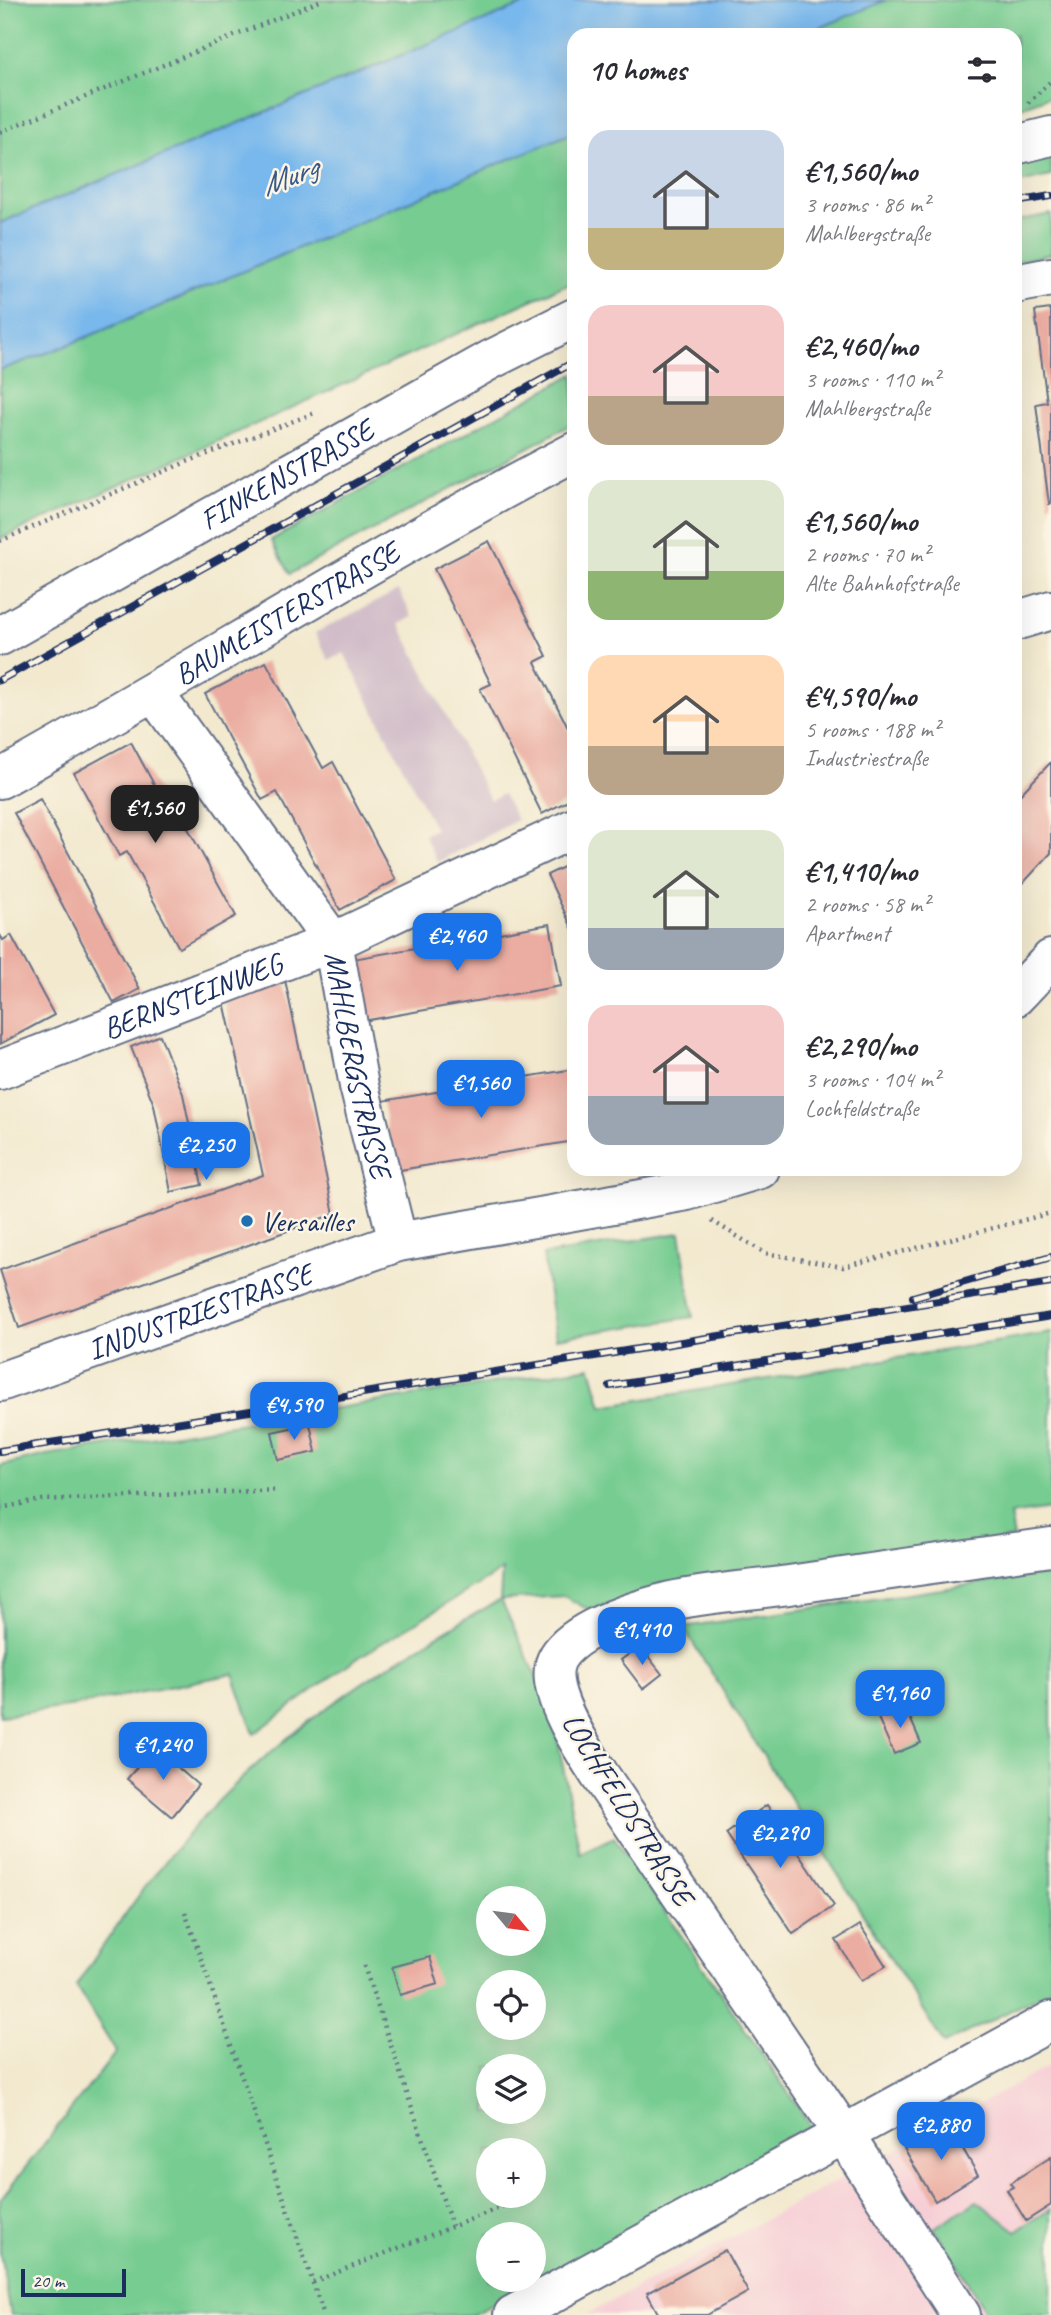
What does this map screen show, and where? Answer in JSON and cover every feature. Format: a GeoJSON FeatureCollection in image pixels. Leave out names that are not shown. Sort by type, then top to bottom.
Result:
{"type":"FeatureCollection","features":[{"type":"Feature","properties":{"kind":"street"},"geometry":{"type":"LineString","coordinates":[[1022,143],[1051,136]]}},
{"type":"Feature","properties":{"kind":"street"},"geometry":{"type":"LineString","coordinates":[[1022,283],[1051,277]]}},
{"type":"Feature","properties":{"kind":"street","name":"FINKENSTRASSE"},"geometry":{"type":"LineString","coordinates":[[0,636],[490,360],[567,322]]}},
{"type":"Feature","properties":{"kind":"street","name":"BAUMEISTERSTRASSE"},"geometry":{"type":"LineString","coordinates":[[0,779],[154,693],[457,513],[567,456]]}},
{"type":"Feature","properties":{"kind":"street"},"geometry":{"type":"LineString","coordinates":[[1022,619],[1051,610]]}},
{"type":"Feature","properties":{"kind":"street","name":"MAHLBERGSTRASSE"},"geometry":{"type":"LineString","coordinates":[[154,693],[333,942],[372,1083],[398,1242]]}},
{"type":"Feature","properties":{"kind":"street","name":"BERNSTEINWEG"},"geometry":{"type":"LineString","coordinates":[[0,1070],[333,942],[567,831]]}},
{"type":"Feature","properties":{"kind":"street"},"geometry":{"type":"LineString","coordinates":[[1022,990],[1051,959]]}},
{"type":"Feature","properties":{"kind":"street","name":"INDUSTRIESTRASSE"},"geometry":{"type":"LineString","coordinates":[[0,1382],[398,1242],[712,1176]]}},
{"type":"Feature","properties":{"kind":"street","name":"LOCHFELDSTRASSE"},"geometry":{"type":"LineString","coordinates":[[845,2136],[599,1773],[566,1716],[555,1685],[554,1668],[561,1651],[579,1636],[664,1603],[1051,1547]]}},
{"type":"Feature","properties":{"kind":"street"},"geometry":{"type":"LineString","coordinates":[[513,2315],[845,2136],[1051,2021]]}},
{"type":"Feature","properties":{"kind":"street"},"geometry":{"type":"LineString","coordinates":[[845,2136],[961,2315]]}},
{"type":"Feature","properties":{"kind":"path"},"geometry":{"type":"LineString","coordinates":[[0,132],[322,0]]}},
{"type":"Feature","properties":{"kind":"path"},"geometry":{"type":"LineString","coordinates":[[1024,108],[1051,81]]}},
{"type":"Feature","properties":{"kind":"path"},"geometry":{"type":"LineString","coordinates":[[0,541],[184,463],[325,409]]}},
{"type":"Feature","properties":{"kind":"path"},"geometry":{"type":"LineString","coordinates":[[684,1180],[717,1227],[765,1253],[844,1267],[1051,1213]]}},
{"type":"Feature","properties":{"kind":"path"},"geometry":{"type":"LineString","coordinates":[[0,1508],[42,1500],[279,1490]]}},
{"type":"Feature","properties":{"kind":"path"},"geometry":{"type":"LineString","coordinates":[[185,1912],[324,2315]]}},
{"type":"Feature","properties":{"kind":"path"},"geometry":{"type":"LineString","coordinates":[[364,1966],[452,2227]]}},
{"type":"Feature","properties":{"kind":"path"},"geometry":{"type":"LineString","coordinates":[[313,2282],[500,2208]]}},
{"type":"Feature","properties":{"kind":"shaded area"},"geometry":{"type":"Polygon","coordinates":[[[399,590],[412,617],[399,624],[490,800],[503,794],[517,820],[437,862],[424,835],[435,829],[344,653],[329,660],[315,633],[399,590]]]}},
{"type":"Feature","properties":{"kind":"shaded area"},"geometry":{"type":"Polygon","coordinates":[[[1051,2065],[1051,2315],[586,2315],[892,2152],[1051,2065]]]}},
{"type":"Feature","properties":{"kind":"green space"},"geometry":{"type":"Polygon","coordinates":[[[0,0],[534,0],[0,223],[0,0]]]}},
{"type":"Feature","properties":{"kind":"green space"},"geometry":{"type":"Polygon","coordinates":[[[886,0],[1051,0],[1051,96],[1022,106],[1022,28],[820,28],[886,0]]]}},
{"type":"Feature","properties":{"kind":"green space"},"geometry":{"type":"Polygon","coordinates":[[[567,135],[567,284],[0,539],[0,370],[63,347],[567,135]]]}},
{"type":"Feature","properties":{"kind":"green space"},"geometry":{"type":"Polygon","coordinates":[[[1051,146],[1051,176],[1022,182],[1022,154],[1051,146]]]}},
{"type":"Feature","properties":{"kind":"green space"},"geometry":{"type":"Polygon","coordinates":[[[1051,214],[1051,254],[1022,260],[1022,220],[1051,214]]]}},
{"type":"Feature","properties":{"kind":"green space"},"geometry":{"type":"Polygon","coordinates":[[[567,378],[567,427],[290,574],[271,540],[567,378]]]}},
{"type":"Feature","properties":{"kind":"green space"},"geometry":{"type":"Polygon","coordinates":[[[680,1233],[693,1317],[556,1338],[543,1255],[680,1233]]]}},
{"type":"Feature","properties":{"kind":"green space"},"geometry":{"type":"Polygon","coordinates":[[[1051,1333],[1051,1509],[1010,1515],[1014,1538],[587,1609],[564,1596],[501,1600],[552,1711],[580,1853],[614,1837],[817,2135],[546,2276],[546,2222],[476,2222],[476,2292],[516,2292],[472,2315],[11,2315],[0,2253],[0,2200],[116,2052],[76,1986],[155,1875],[190,1832],[240,1780],[274,1749],[346,1694],[422,1645],[500,1600],[502,1570],[351,1662],[254,1734],[233,1674],[68,1707],[0,1716],[0,1466],[46,1455],[591,1367],[602,1406],[1051,1333]]]}},
{"type":"Feature","properties":{"kind":"green space"},"geometry":{"type":"Polygon","coordinates":[[[1051,1573],[1051,1990],[944,2044],[683,1627],[1051,1573]]]}},
{"type":"Feature","properties":{"kind":"green space"},"geometry":{"type":"Polygon","coordinates":[[[977,2201],[1016,2231],[1051,2209],[1051,2315],[988,2315],[934,2228],[977,2201]]]}},
{"type":"Feature","properties":{"kind":"water","name":"Murg"},"geometry":{"type":"Polygon","coordinates":[[[534,0],[886,0],[820,28],[567,28],[567,135],[63,347],[0,370],[0,223],[534,0]]]}},
{"type":"Feature","properties":{"kind":"building"},"geometry":{"type":"Polygon","coordinates":[[[1051,309],[1049,504],[1036,404],[1047,402],[1035,311],[1051,309]]]}},
{"type":"Feature","properties":{"kind":"building"},"geometry":{"type":"Polygon","coordinates":[[[489,541],[547,656],[535,662],[567,726],[567,802],[542,814],[480,689],[491,684],[434,569],[489,541]]]}},
{"type":"Feature","properties":{"kind":"building"},"geometry":{"type":"Polygon","coordinates":[[[266,662],[323,768],[333,762],[396,880],[340,910],[277,792],[262,800],[205,694],[266,662]]]}},
{"type":"Feature","properties":{"kind":"building"},"geometry":{"type":"Polygon","coordinates":[[[131,742],[176,825],[184,821],[236,916],[179,948],[127,852],[119,856],[74,773],[131,742]]]}},
{"type":"Feature","properties":{"kind":"building"},"geometry":{"type":"Polygon","coordinates":[[[1051,762],[1051,853],[1022,884],[1022,793],[1051,762]]]}},
{"type":"Feature","properties":{"kind":"building"},"geometry":{"type":"Polygon","coordinates":[[[40,799],[140,989],[114,1003],[14,813],[40,799]]]}},
{"type":"Feature","properties":{"kind":"building"},"geometry":{"type":"Polygon","coordinates":[[[567,865],[567,917],[547,875],[567,865]]]}},
{"type":"Feature","properties":{"kind":"building"},"geometry":{"type":"Polygon","coordinates":[[[550,924],[561,986],[363,1021],[353,959],[550,924]]]}},
{"type":"Feature","properties":{"kind":"building"},"geometry":{"type":"Polygon","coordinates":[[[0,935],[3,940],[11,935],[54,1015],[0,1044],[0,935]]]}},
{"type":"Feature","properties":{"kind":"building"},"geometry":{"type":"Polygon","coordinates":[[[285,980],[334,1214],[19,1328],[0,1270],[263,1175],[222,993],[285,980]]]}},
{"type":"Feature","properties":{"kind":"building"},"geometry":{"type":"Polygon","coordinates":[[[160,1035],[183,1094],[202,1185],[171,1192],[154,1105],[131,1047],[160,1035]]]}},
{"type":"Feature","properties":{"kind":"building"},"geometry":{"type":"Polygon","coordinates":[[[567,1070],[567,1142],[394,1171],[382,1101],[567,1070]]]}},
{"type":"Feature","properties":{"kind":"building"},"geometry":{"type":"Polygon","coordinates":[[[310,1424],[316,1452],[278,1460],[272,1432],[310,1424]]]}},
{"type":"Feature","properties":{"kind":"building"},"geometry":{"type":"Polygon","coordinates":[[[640,1646],[662,1674],[643,1689],[621,1660],[640,1646]]]}},
{"type":"Feature","properties":{"kind":"building"},"geometry":{"type":"Polygon","coordinates":[[[905,1706],[921,1743],[894,1754],[878,1718],[905,1706]]]}},
{"type":"Feature","properties":{"kind":"building"},"geometry":{"type":"Polygon","coordinates":[[[154,1747],[198,1785],[172,1817],[127,1779],[154,1747]]]}},
{"type":"Feature","properties":{"kind":"building"},"geometry":{"type":"Polygon","coordinates":[[[767,1805],[834,1906],[793,1934],[726,1834],[767,1805]]]}},
{"type":"Feature","properties":{"kind":"building"},"geometry":{"type":"Polygon","coordinates":[[[860,1925],[886,1966],[861,1981],[836,1940],[860,1925]]]}},
{"type":"Feature","properties":{"kind":"building"},"geometry":{"type":"Polygon","coordinates":[[[430,1957],[438,1984],[400,1995],[392,1967],[430,1957]]]}},
{"type":"Feature","properties":{"kind":"building"},"geometry":{"type":"Polygon","coordinates":[[[948,2123],[978,2175],[935,2201],[904,2149],[948,2123]]]}},
{"type":"Feature","properties":{"kind":"building"},"geometry":{"type":"Polygon","coordinates":[[[1051,2157],[1051,2205],[1026,2221],[1007,2190],[1013,2187],[1010,2183],[1051,2157]]]}},
{"type":"Feature","properties":{"kind":"building"},"geometry":{"type":"Polygon","coordinates":[[[725,2250],[748,2292],[707,2315],[659,2315],[647,2293],[725,2250]]]}},
{"type":"Feature","properties":{"kind":"railway"},"geometry":{"type":"LineString","coordinates":[[1022,201],[1051,196]]}},
{"type":"Feature","properties":{"kind":"railway"},"geometry":{"type":"LineString","coordinates":[[0,680],[567,366]]}},
{"type":"Feature","properties":{"kind":"railway"},"geometry":{"type":"LineString","coordinates":[[913,1297],[1051,1257]]}},
{"type":"Feature","properties":{"kind":"railway"},"geometry":{"type":"LineString","coordinates":[[0,1451],[1051,1283]]}},
{"type":"Feature","properties":{"kind":"railway"},"geometry":{"type":"LineString","coordinates":[[610,1386],[1051,1316]]}},
{"type":"Feature","properties":{"kind":"place","name":"Versailles"},"geometry":{"type":"Point","coordinates":[247,1221]}}]}
